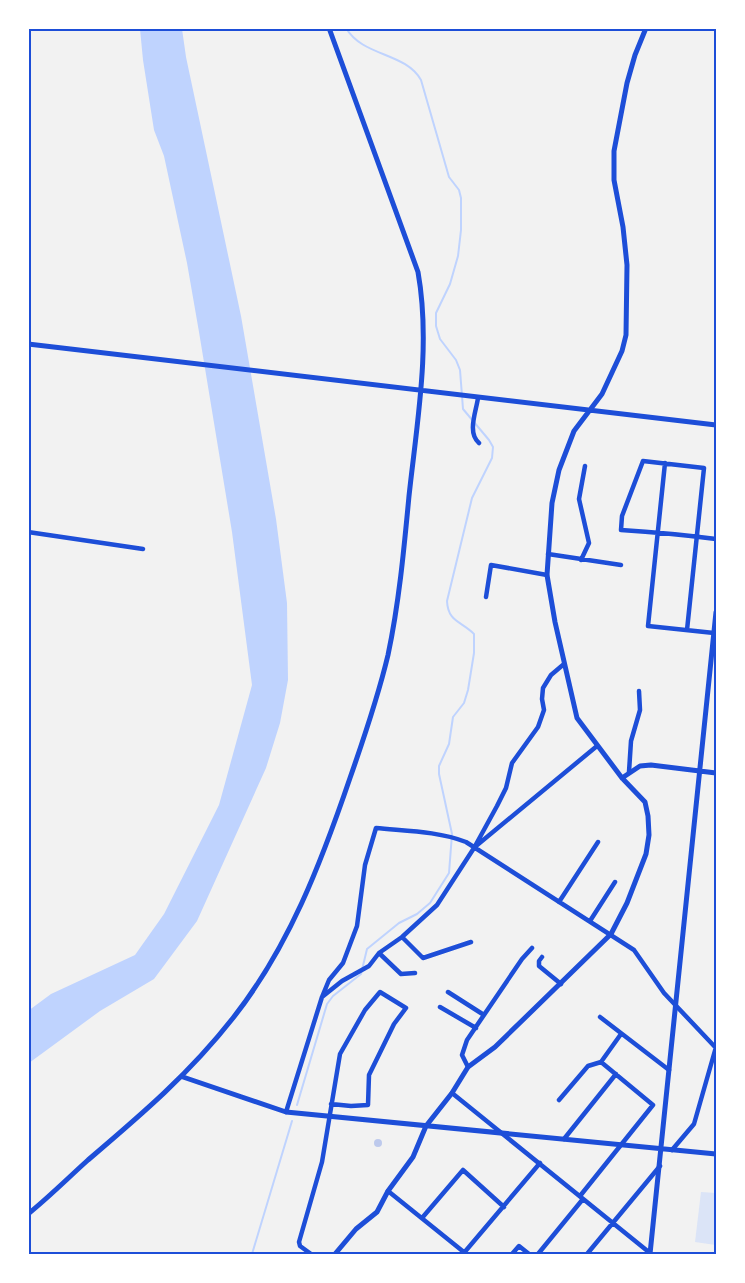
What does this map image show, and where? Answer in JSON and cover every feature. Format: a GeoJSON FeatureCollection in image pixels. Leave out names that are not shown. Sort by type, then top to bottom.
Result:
{"type":"FeatureCollection","features":[{"type":"Feature","properties":{"kind":"street"},"geometry":{"type":"LineString","coordinates":[[28,1214],[183,1077],[235,1016],[277,953],[293,924],[339,810],[378,694],[388,654],[399,589],[420,392],[423,308],[418,272],[329,28]]}},
{"type":"Feature","properties":{"kind":"street"},"geometry":{"type":"LineString","coordinates":[[335,1254],[356,1229],[377,1212],[388,1191],[413,1157],[426,1126],[453,1092],[468,1067],[495,1047],[611,934],[638,878],[649,835],[645,802],[622,778],[577,718],[555,622],[547,575],[552,503],[559,470],[574,431],[602,394],[622,351],[626,335],[627,265],[614,180],[614,151],[627,83],[646,28]]}},
{"type":"Feature","properties":{"kind":"street"},"geometry":{"type":"LineString","coordinates":[[28,344],[420,392],[717,425]]}},
{"type":"Feature","properties":{"kind":"street"},"geometry":{"type":"LineString","coordinates":[[478,398],[472,431],[474,439],[479,443]]}},
{"type":"Feature","properties":{"kind":"street"},"geometry":{"type":"LineString","coordinates":[[687,630],[696,537],[704,468],[643,461],[622,516],[621,530],[657,532],[696,537],[717,539]]}},
{"type":"Feature","properties":{"kind":"street"},"geometry":{"type":"LineString","coordinates":[[665,463],[648,626],[715,633]]}},
{"type":"Feature","properties":{"kind":"street"},"geometry":{"type":"LineString","coordinates":[[581,560],[589,543],[579,499],[585,466]]}},
{"type":"Feature","properties":{"kind":"street"},"geometry":{"type":"LineString","coordinates":[[28,532],[143,549]]}},
{"type":"Feature","properties":{"kind":"street"},"geometry":{"type":"LineString","coordinates":[[548,554],[621,565]]}},
{"type":"Feature","properties":{"kind":"street"},"geometry":{"type":"LineString","coordinates":[[486,597],[491,565],[547,575]]}},
{"type":"Feature","properties":{"kind":"street"},"geometry":{"type":"LineString","coordinates":[[650,1254],[717,612]]}},
{"type":"Feature","properties":{"kind":"street"},"geometry":{"type":"LineString","coordinates":[[322,997],[342,981],[369,966],[380,953],[402,937],[437,905],[474,848],[506,788],[512,763],[538,727],[544,710],[543,688],[551,675],[564,663]]}},
{"type":"Feature","properties":{"kind":"street"},"geometry":{"type":"LineString","coordinates":[[629,772],[631,741],[640,710],[639,691]]}},
{"type":"Feature","properties":{"kind":"street"},"geometry":{"type":"LineString","coordinates":[[474,848],[597,746]]}},
{"type":"Feature","properties":{"kind":"street"},"geometry":{"type":"LineString","coordinates":[[622,778],[640,766],[651,765],[717,773]]}},
{"type":"Feature","properties":{"kind":"street"},"geometry":{"type":"LineString","coordinates":[[286,1112],[322,997],[329,980],[343,963],[354,936],[365,865],[376,828],[453,837],[634,950],[664,993],[716,1047],[694,1124],[672,1150]]}},
{"type":"Feature","properties":{"kind":"street"},"geometry":{"type":"LineString","coordinates":[[559,902],[598,842]]}},
{"type":"Feature","properties":{"kind":"street"},"geometry":{"type":"LineString","coordinates":[[590,921],[615,882]]}},
{"type":"Feature","properties":{"kind":"street"},"geometry":{"type":"LineString","coordinates":[[402,937],[423,958],[471,942]]}},
{"type":"Feature","properties":{"kind":"street"},"geometry":{"type":"LineString","coordinates":[[468,1067],[462,1055],[463,1049],[522,959],[532,948]]}},
{"type":"Feature","properties":{"kind":"street"},"geometry":{"type":"LineString","coordinates":[[380,953],[401,974],[415,973]]}},
{"type":"Feature","properties":{"kind":"street"},"geometry":{"type":"LineString","coordinates":[[542,957],[538,961],[538,966],[561,984]]}},
{"type":"Feature","properties":{"kind":"street"},"geometry":{"type":"LineString","coordinates":[[311,1254],[300,1246],[299,1242],[322,1162],[331,1104],[340,1054],[365,1010],[380,992],[406,1008],[394,1024],[369,1076],[368,1105],[331,1104]]}},
{"type":"Feature","properties":{"kind":"street"},"geometry":{"type":"LineString","coordinates":[[448,992],[484,1015]]}},
{"type":"Feature","properties":{"kind":"street"},"geometry":{"type":"LineString","coordinates":[[440,1007],[476,1029]]}},
{"type":"Feature","properties":{"kind":"street"},"geometry":{"type":"LineString","coordinates":[[600,1017],[669,1070]]}},
{"type":"Feature","properties":{"kind":"street"},"geometry":{"type":"LineString","coordinates":[[559,1100],[588,1066],[601,1062],[621,1034]]}},
{"type":"Feature","properties":{"kind":"street"},"geometry":{"type":"LineString","coordinates":[[538,1254],[653,1105],[601,1062]]}},
{"type":"Feature","properties":{"kind":"street"},"geometry":{"type":"LineString","coordinates":[[564,1139],[616,1074]]}},
{"type":"Feature","properties":{"kind":"street"},"geometry":{"type":"LineString","coordinates":[[183,1077],[286,1112],[717,1154]]}},
{"type":"Feature","properties":{"kind":"street"},"geometry":{"type":"LineString","coordinates":[[453,1092],[650,1254]]}},
{"type":"Feature","properties":{"kind":"street"},"geometry":{"type":"LineString","coordinates":[[388,1191],[465,1254],[540,1163]]}},
{"type":"Feature","properties":{"kind":"street"},"geometry":{"type":"LineString","coordinates":[[587,1254],[660,1166]]}},
{"type":"Feature","properties":{"kind":"street"},"geometry":{"type":"LineString","coordinates":[[422,1218],[463,1170],[504,1206]]}},
{"type":"Feature","properties":{"kind":"street"},"geometry":{"type":"LineString","coordinates":[[512,1254],[519,1246],[529,1254]]}},
{"type":"Feature","properties":{"kind":"shaded area"},"geometry":{"type":"Polygon","coordinates":[[[701,1192],[716,1193],[716,1245],[695,1242],[701,1192]]]}},
{"type":"Feature","properties":{"kind":"water"},"geometry":{"type":"Polygon","coordinates":[[[140,29],[182,29],[241,316],[276,519],[287,603],[288,680],[280,723],[266,768],[197,921],[154,979],[100,1011],[29,1063],[28,1011],[51,994],[135,955],[164,914],[219,805],[252,685],[232,532],[199,332],[164,156],[154,130],[140,29]]]}},
{"type":"Feature","properties":{"kind":"building"},"geometry":{"type":"Polygon","coordinates":[[[378,1139],[382,1143],[378,1147],[374,1143],[378,1139]]]}},
{"type":"Feature","properties":{"kind":"waterway"},"geometry":{"type":"LineString","coordinates":[[297,1105],[327,1004],[333,996],[361,974],[367,949],[399,923],[417,914],[430,903],[449,873],[452,834],[439,766],[449,744],[453,717],[464,703],[468,690],[474,653],[474,634],[453,617],[447,601],[472,498],[492,458],[493,447],[463,409],[460,370],[456,360],[440,339],[436,326],[436,313],[450,284],[458,256],[461,198],[459,190],[449,177],[421,80],[405,64],[363,44],[346,28]]}},
{"type":"Feature","properties":{"kind":"waterway"},"geometry":{"type":"LineString","coordinates":[[252,1254],[292,1121]]}}]}
